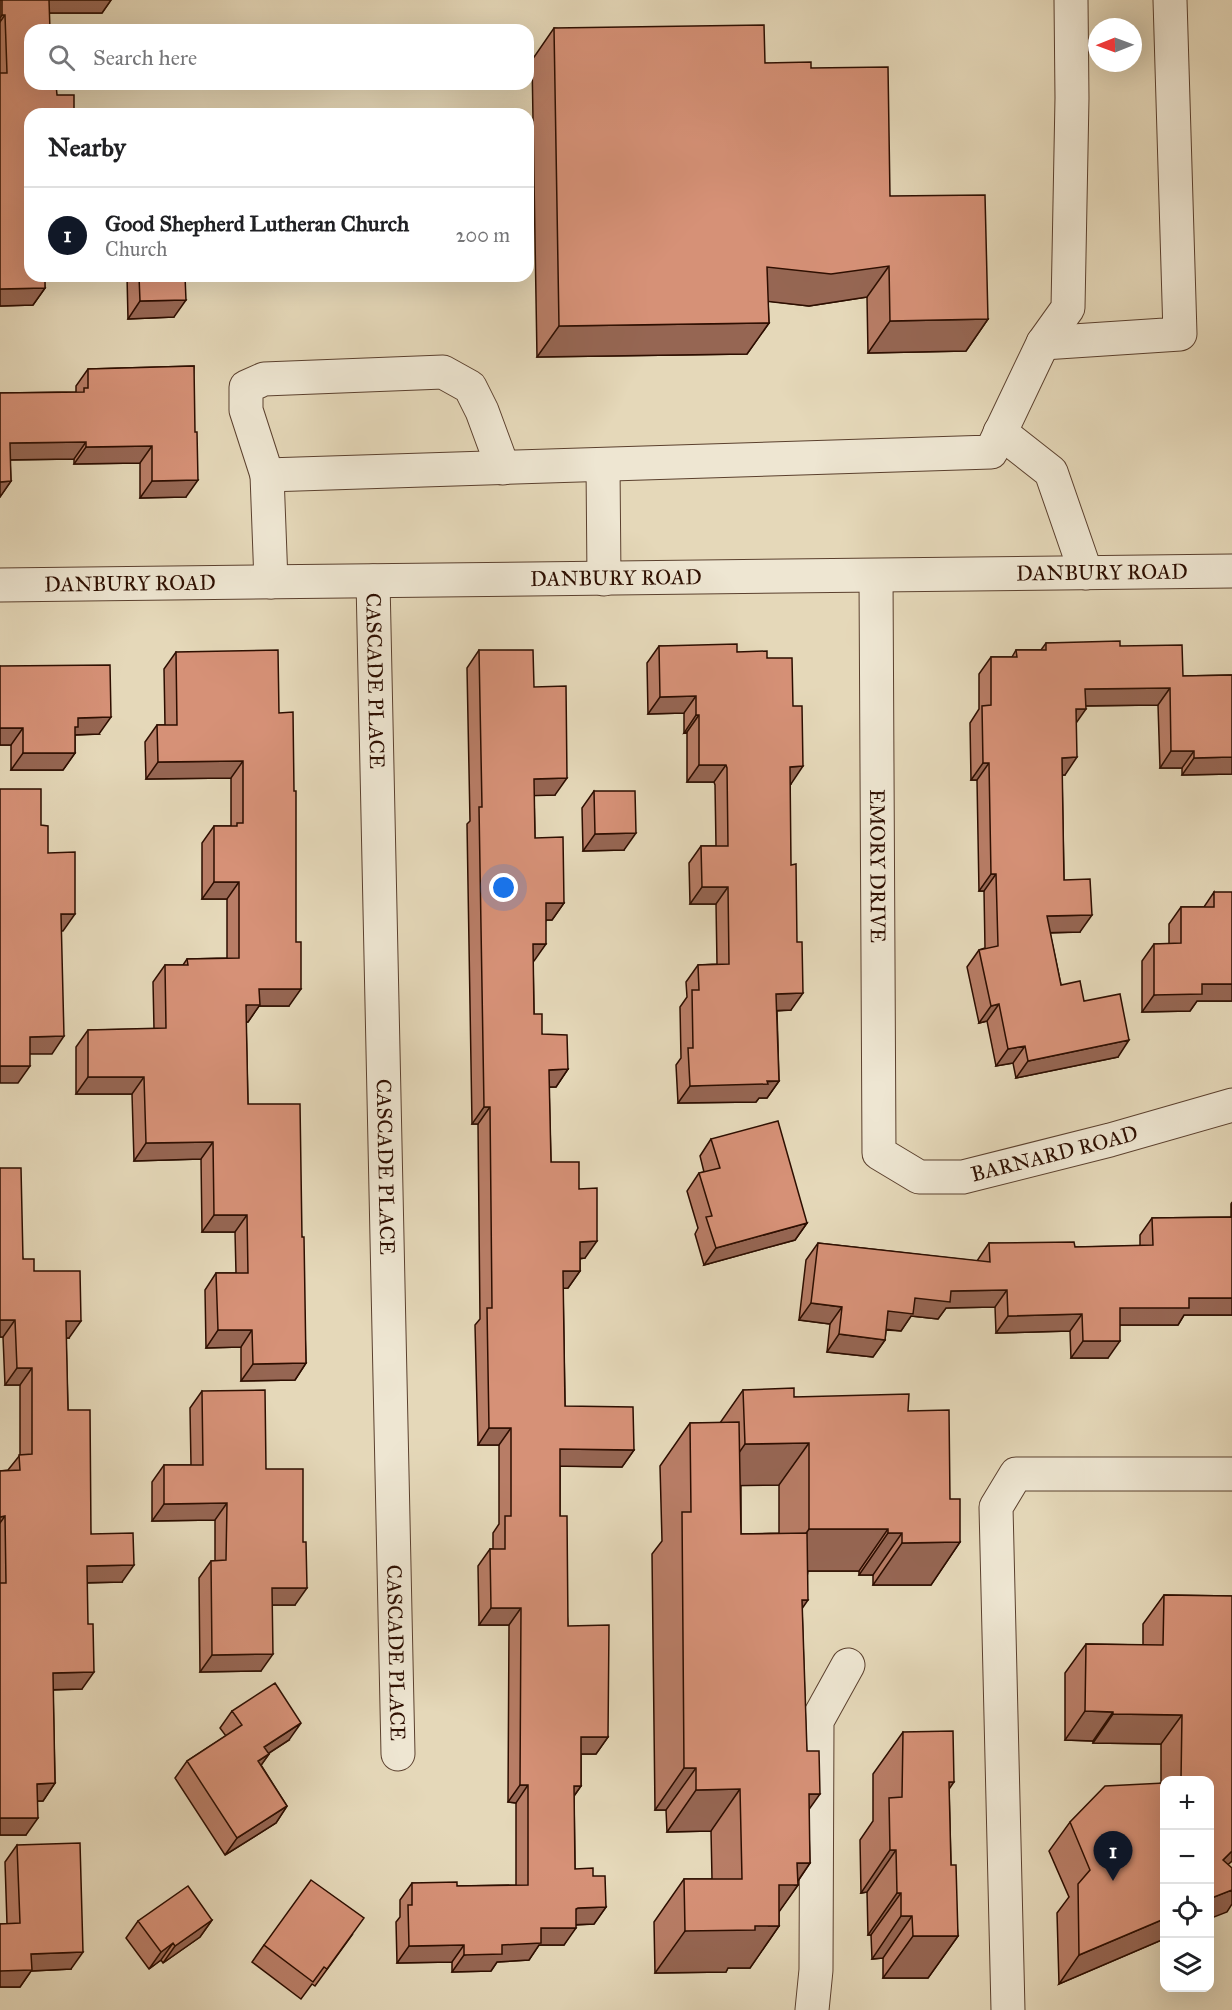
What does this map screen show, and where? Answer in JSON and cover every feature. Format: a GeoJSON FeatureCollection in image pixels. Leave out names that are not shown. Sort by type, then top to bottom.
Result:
{"type":"FeatureCollection","features":[{"type":"Feature","properties":{"kind":"street"},"geometry":{"type":"LineString","coordinates":[[267,475],[991,452],[1043,343],[1068,308],[1072,98],[1071,0]]}},
{"type":"Feature","properties":{"kind":"street"},"geometry":{"type":"LineString","coordinates":[[1043,343],[1180,333],[1170,0]]}},
{"type":"Feature","properties":{"kind":"street"},"geometry":{"type":"LineString","coordinates":[[271,582],[267,475],[246,410],[246,387],[264,379],[443,372],[470,387],[482,411],[503,468]]}},
{"type":"Feature","properties":{"kind":"street"},"geometry":{"type":"LineString","coordinates":[[1000,432],[1051,472],[1086,573]]}},
{"type":"Feature","properties":{"kind":"street"},"geometry":{"type":"LineString","coordinates":[[603,465],[604,579]]}},
{"type":"Feature","properties":{"kind":"street","name":"DANBURY ROAD"},"geometry":{"type":"LineString","coordinates":[[0,585],[1232,571]]}},
{"type":"Feature","properties":{"kind":"street","name":"EMORY DRIVE"},"geometry":{"type":"LineString","coordinates":[[876,576],[879,1153]]}},
{"type":"Feature","properties":{"kind":"street","name":"CASCADE PLACE"},"geometry":{"type":"LineString","coordinates":[[373,581],[398,1754]]}},
{"type":"Feature","properties":{"kind":"street","name":"BARNARD ROAD"},"geometry":{"type":"LineString","coordinates":[[879,1153],[919,1178],[963,1177],[1110,1140],[1232,1105]]}},
{"type":"Feature","properties":{"kind":"street"},"geometry":{"type":"LineString","coordinates":[[1008,2010],[996,1507],[1016,1474],[1232,1474]]}},
{"type":"Feature","properties":{"kind":"street"},"geometry":{"type":"LineString","coordinates":[[812,2010],[816,1970],[817,1721],[848,1665]]}},
{"type":"Feature","properties":{"kind":"building"},"geometry":{"type":"Polygon","coordinates":[[[2,0],[49,0],[50,24],[24,24],[24,90],[57,90],[57,95],[74,95],[74,108],[24,108],[24,282],[45,282],[45,288],[0,289],[0,73],[7,73],[5,15],[2,15],[2,0]]]}},
{"type":"Feature","properties":{"kind":"building"},"geometry":{"type":"Polygon","coordinates":[[[764,25],[765,63],[811,62],[811,68],[888,67],[890,196],[985,195],[988,319],[890,321],[889,266],[831,274],[767,267],[769,323],[559,326],[554,28],[764,25]]]}},
{"type":"Feature","properties":{"kind":"building"},"geometry":{"type":"Polygon","coordinates":[[[139,282],[185,282],[186,300],[140,301],[139,282]]]}},
{"type":"Feature","properties":{"kind":"building"},"geometry":{"type":"Polygon","coordinates":[[[194,366],[198,480],[152,481],[152,446],[86,447],[86,442],[10,443],[11,481],[0,482],[0,393],[84,392],[84,388],[88,388],[88,369],[194,366]]]}},
{"type":"Feature","properties":{"kind":"building"},"geometry":{"type":"Polygon","coordinates":[[[1120,641],[1120,646],[1182,645],[1183,676],[1232,675],[1232,757],[1194,758],[1194,751],[1171,751],[1170,688],[1085,689],[1086,709],[1076,709],[1077,757],[1062,758],[1064,880],[1090,879],[1092,915],[1047,916],[1061,985],[1080,981],[1084,1001],[1120,994],[1129,1040],[1028,1061],[1025,1046],[1008,1049],[999,1004],[991,1006],[979,950],[998,946],[996,874],[991,874],[989,763],[983,763],[982,706],[991,705],[991,657],[1017,657],[1016,650],[1046,650],[1046,643],[1120,641]]]}},
{"type":"Feature","properties":{"kind":"building"},"geometry":{"type":"Polygon","coordinates":[[[737,644],[737,652],[767,651],[767,658],[792,658],[793,706],[802,706],[803,766],[790,767],[791,865],[796,864],[797,942],[802,942],[803,993],[776,994],[779,1081],[767,1081],[768,1084],[690,1086],[688,1048],[693,1048],[692,990],[699,990],[698,965],[729,964],[728,887],[702,887],[701,846],[728,846],[727,768],[726,765],[699,765],[699,715],[696,715],[696,696],[660,697],[659,646],[737,644]]]}},
{"type":"Feature","properties":{"kind":"building"},"geometry":{"type":"Polygon","coordinates":[[[278,650],[279,713],[293,712],[294,791],[296,791],[296,942],[301,942],[301,989],[259,989],[260,1005],[246,1005],[248,1104],[300,1104],[306,1363],[253,1364],[252,1330],[218,1330],[216,1273],[248,1273],[247,1215],[214,1215],[213,1142],[146,1143],[144,1077],[88,1077],[88,1030],[166,1028],[165,965],[188,965],[187,959],[239,958],[239,882],[214,882],[214,826],[237,826],[237,823],[243,823],[243,761],[158,762],[157,725],[177,725],[176,652],[278,650]]]}},
{"type":"Feature","properties":{"kind":"building"},"geometry":{"type":"Polygon","coordinates":[[[479,650],[533,650],[534,687],[566,686],[567,778],[534,779],[535,838],[563,837],[564,903],[546,903],[546,944],[533,944],[534,1014],[542,1014],[542,1034],[567,1035],[568,1069],[549,1070],[551,1162],[579,1162],[579,1189],[597,1188],[597,1241],[580,1242],[580,1271],[563,1271],[565,1406],[633,1407],[634,1450],[560,1449],[560,1516],[567,1516],[568,1626],[609,1625],[608,1737],[581,1737],[581,1786],[574,1786],[575,1869],[593,1868],[593,1876],[605,1876],[606,1907],[576,1909],[576,1928],[541,1928],[541,1943],[502,1945],[502,1954],[464,1955],[464,1945],[409,1946],[408,1905],[412,1905],[412,1883],[457,1882],[457,1886],[528,1885],[528,1785],[520,1785],[521,1608],[491,1608],[490,1549],[505,1549],[505,1516],[511,1516],[511,1428],[489,1428],[487,1308],[492,1308],[490,1107],[484,1107],[479,650]]]}},
{"type":"Feature","properties":{"kind":"building"},"geometry":{"type":"Polygon","coordinates":[[[110,665],[111,717],[78,718],[78,727],[75,727],[75,753],[23,753],[23,728],[0,728],[0,666],[110,665]]]}},
{"type":"Feature","properties":{"kind":"building"},"geometry":{"type":"Polygon","coordinates":[[[0,789],[41,789],[41,825],[48,826],[48,853],[75,852],[75,914],[61,914],[64,1036],[30,1037],[30,1066],[0,1066],[0,789]]]}},
{"type":"Feature","properties":{"kind":"building"},"geometry":{"type":"Polygon","coordinates":[[[594,791],[635,791],[636,833],[595,834],[594,791]]]}},
{"type":"Feature","properties":{"kind":"building"},"geometry":{"type":"Polygon","coordinates":[[[1214,892],[1232,892],[1232,984],[1202,984],[1202,994],[1154,995],[1154,944],[1181,943],[1181,907],[1214,907],[1214,892]]]}},
{"type":"Feature","properties":{"kind":"building"},"geometry":{"type":"Polygon","coordinates":[[[778,1121],[807,1223],[716,1248],[706,1217],[712,1216],[699,1173],[720,1168],[711,1139],[778,1121]]]}},
{"type":"Feature","properties":{"kind":"building"},"geometry":{"type":"Polygon","coordinates":[[[0,1168],[21,1168],[23,1259],[34,1259],[34,1271],[80,1271],[81,1321],[66,1321],[68,1410],[90,1410],[91,1534],[133,1533],[134,1565],[87,1566],[88,1624],[93,1624],[94,1672],[53,1673],[55,1783],[37,1784],[38,1818],[0,1818],[0,1583],[6,1583],[5,1516],[0,1517],[0,1471],[20,1470],[19,1455],[32,1454],[32,1368],[17,1368],[15,1320],[0,1320],[0,1168]]]}},
{"type":"Feature","properties":{"kind":"building"},"geometry":{"type":"Polygon","coordinates":[[[1232,1217],[1232,1298],[1189,1298],[1189,1308],[1120,1308],[1120,1341],[1083,1341],[1082,1314],[1008,1316],[1007,1290],[951,1291],[950,1302],[915,1298],[913,1314],[888,1311],[885,1340],[839,1334],[842,1307],[811,1303],[818,1243],[990,1262],[989,1243],[1074,1242],[1075,1247],[1153,1245],[1152,1218],[1232,1217]]]}},
{"type":"Feature","properties":{"kind":"building"},"geometry":{"type":"Polygon","coordinates":[[[794,1388],[794,1397],[909,1394],[908,1411],[949,1410],[950,1499],[960,1499],[960,1542],[902,1543],[902,1533],[888,1533],[888,1529],[809,1529],[809,1443],[745,1444],[743,1390],[794,1388]]]}},
{"type":"Feature","properties":{"kind":"building"},"geometry":{"type":"Polygon","coordinates":[[[265,1390],[266,1469],[303,1469],[303,1542],[306,1542],[307,1588],[272,1588],[273,1654],[212,1655],[211,1561],[226,1560],[227,1503],[164,1504],[164,1465],[203,1465],[202,1391],[265,1390]]]}},
{"type":"Feature","properties":{"kind":"building"},"geometry":{"type":"Polygon","coordinates":[[[739,1422],[741,1534],[807,1533],[808,1600],[802,1600],[807,1751],[819,1751],[820,1794],[809,1794],[810,1863],[797,1863],[798,1885],[779,1885],[779,1926],[755,1926],[755,1930],[685,1931],[684,1879],[742,1879],[740,1789],[696,1790],[696,1768],[684,1768],[682,1512],[691,1512],[690,1423],[739,1422]]]}},
{"type":"Feature","properties":{"kind":"building"},"geometry":{"type":"Polygon","coordinates":[[[1164,1595],[1232,1596],[1232,1851],[1223,1860],[1232,1868],[1232,1890],[1214,1897],[1214,1776],[1181,1776],[1182,1715],[1113,1714],[1113,1712],[1085,1711],[1086,1644],[1163,1645],[1164,1595]]]}},
{"type":"Feature","properties":{"kind":"building"},"geometry":{"type":"Polygon","coordinates":[[[275,1683],[301,1723],[264,1747],[269,1754],[258,1761],[287,1806],[237,1838],[187,1761],[242,1725],[232,1711],[275,1683]]]}},
{"type":"Feature","properties":{"kind":"building"},"geometry":{"type":"Polygon","coordinates":[[[953,1731],[954,1782],[949,1782],[951,1865],[956,1865],[958,1936],[913,1936],[912,1916],[901,1916],[901,1893],[897,1893],[896,1850],[890,1850],[889,1798],[902,1797],[903,1732],[953,1731]]]}},
{"type":"Feature","properties":{"kind":"building"},"geometry":{"type":"Polygon","coordinates":[[[1160,1783],[1160,1921],[1079,1955],[1078,1884],[1090,1870],[1070,1822],[1105,1786],[1160,1783]]]}},
{"type":"Feature","properties":{"kind":"building"},"geometry":{"type":"Polygon","coordinates":[[[80,1843],[83,1952],[31,1954],[32,1970],[0,1971],[0,1924],[20,1923],[17,1845],[80,1843]]]}},
{"type":"Feature","properties":{"kind":"building"},"geometry":{"type":"Polygon","coordinates":[[[311,1880],[364,1918],[327,1969],[324,1967],[313,1982],[264,1945],[311,1880]]]}},
{"type":"Feature","properties":{"kind":"building"},"geometry":{"type":"Polygon","coordinates":[[[188,1886],[212,1920],[175,1946],[173,1943],[161,1952],[138,1921],[188,1886]]]}},
{"type":"Feature","properties":{"kind":"place","name":"Good Shepherd Lutheran Church"},"geometry":{"type":"Point","coordinates":[1113,1881]}}]}
